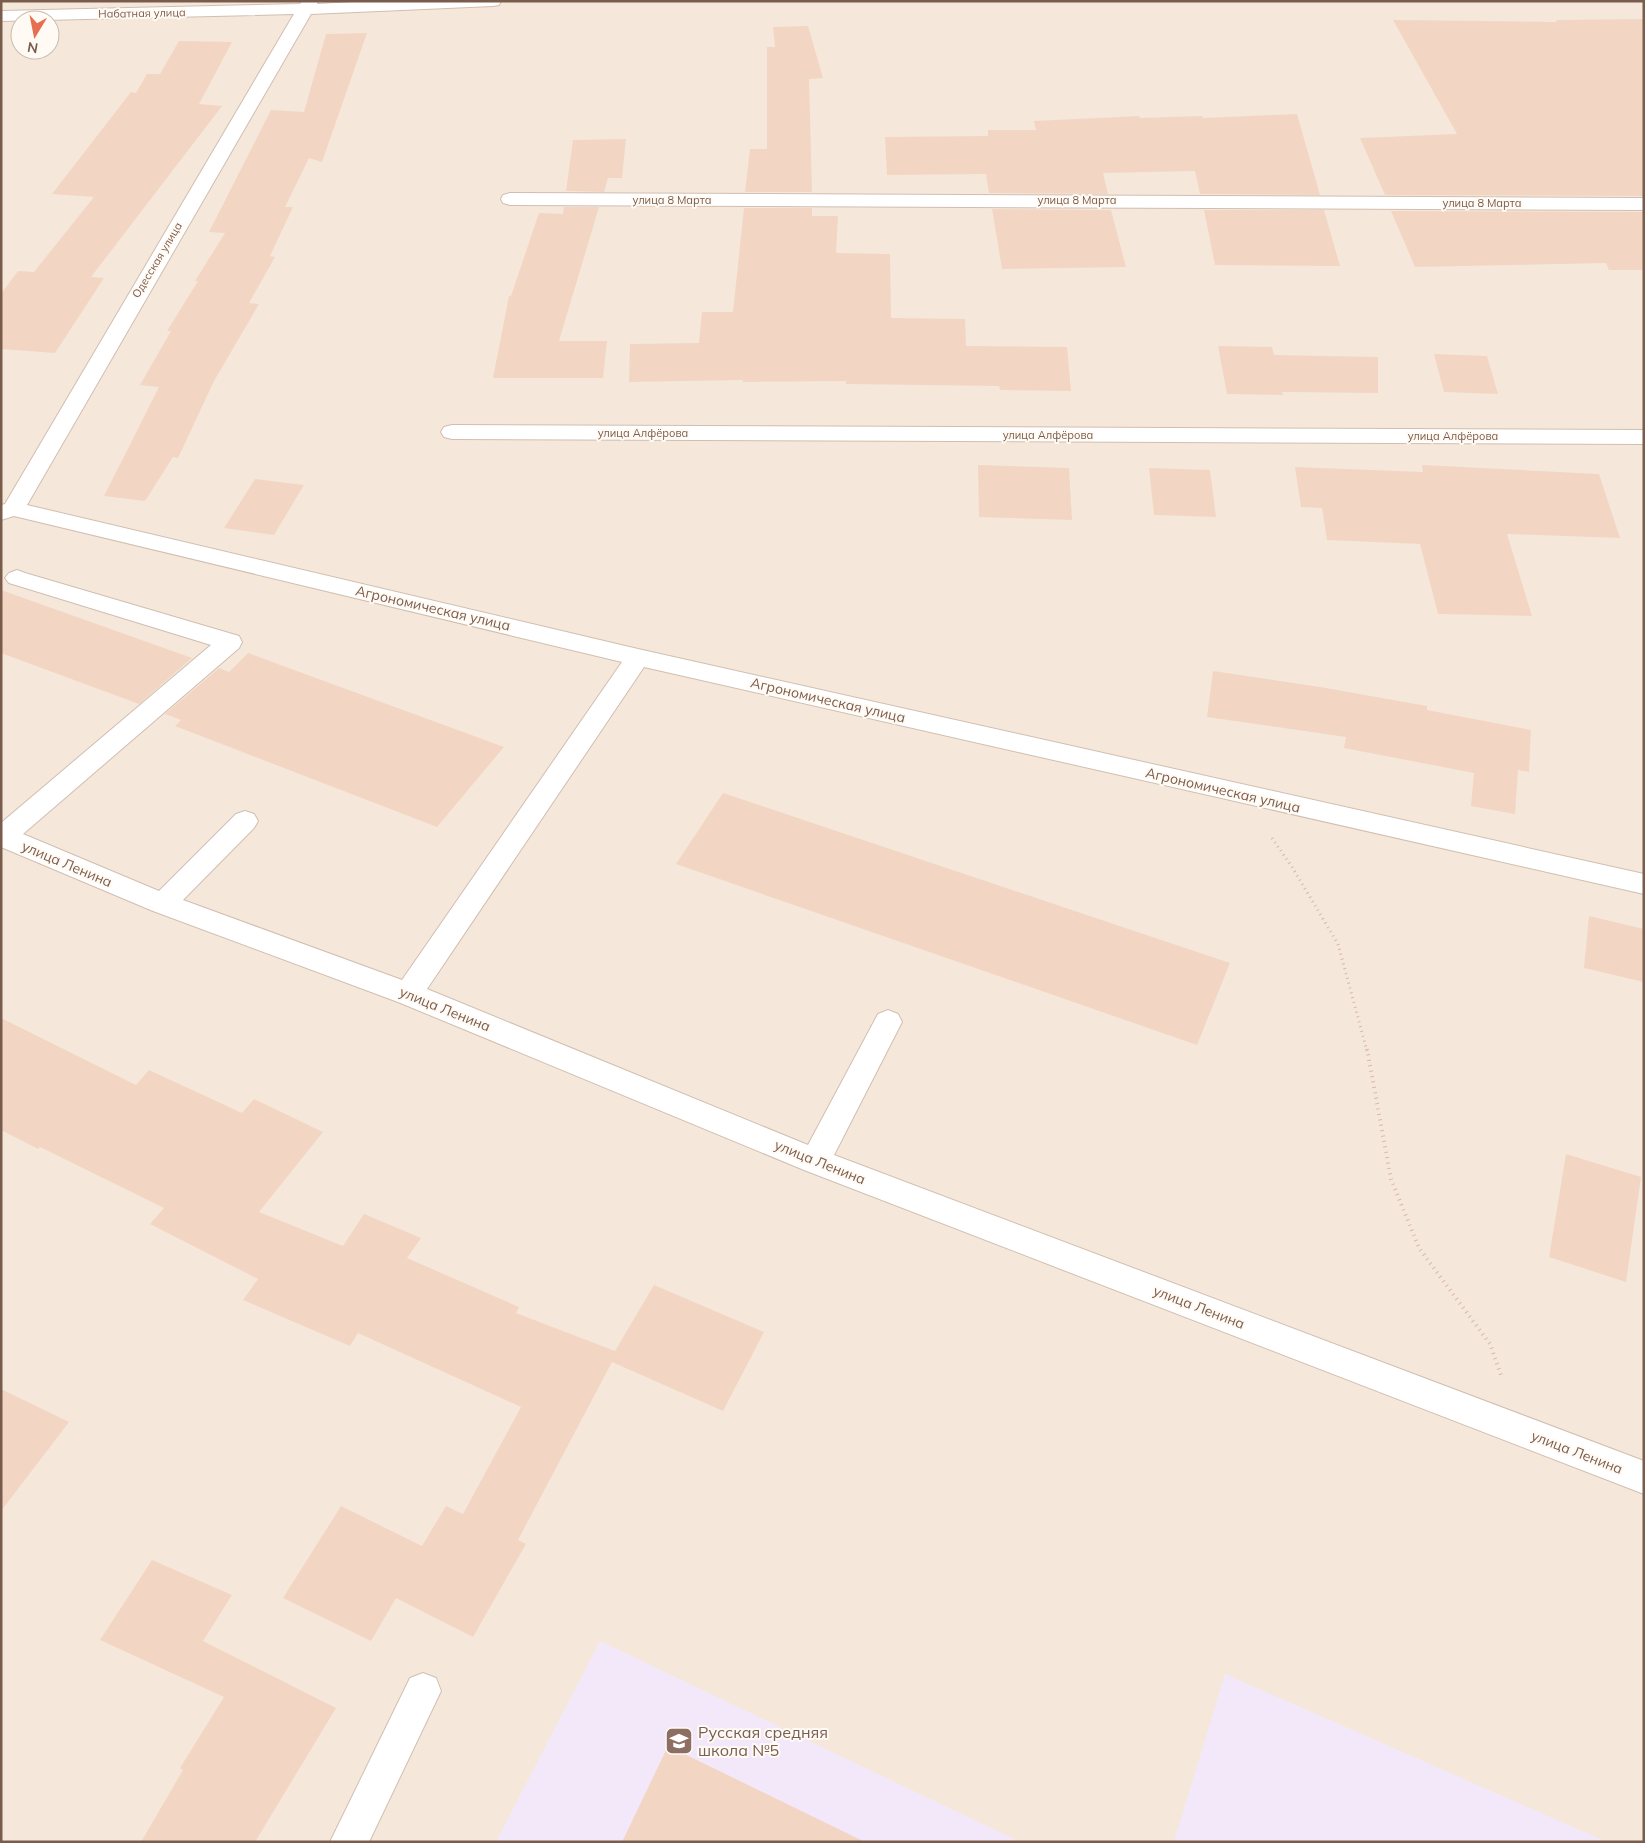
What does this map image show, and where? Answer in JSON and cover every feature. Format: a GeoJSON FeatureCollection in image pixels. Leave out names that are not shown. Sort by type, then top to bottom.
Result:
{"type":"FeatureCollection","features":[{"type":"Feature","properties":{"kind":"street","name":"Набатная улица"},"geometry":{"type":"LineString","coordinates":[[1,16],[308,5],[493,1]]}},
{"type":"Feature","properties":{"kind":"street","name":"Одесская улица"},"geometry":{"type":"LineString","coordinates":[[7,511],[308,5]]}},
{"type":"Feature","properties":{"kind":"street","name":"улица 8 Марта"},"geometry":{"type":"LineString","coordinates":[[510,199],[1644,204]]}},
{"type":"Feature","properties":{"kind":"street","name":"улица Алфёрова"},"geometry":{"type":"LineString","coordinates":[[452,432],[1644,437]]}},
{"type":"Feature","properties":{"kind":"street","name":"Агрономическая улица"},"geometry":{"type":"LineString","coordinates":[[7,511],[638,657],[1644,884]]}},
{"type":"Feature","properties":{"kind":"street"},"geometry":{"type":"LineString","coordinates":[[2,836],[230,642],[17,578]]}},
{"type":"Feature","properties":{"kind":"street"},"geometry":{"type":"LineString","coordinates":[[408,994],[638,657]]}},
{"type":"Feature","properties":{"kind":"street"},"geometry":{"type":"LineString","coordinates":[[163,904],[245,821]]}},
{"type":"Feature","properties":{"kind":"street","name":"улица Ленина"},"geometry":{"type":"LineString","coordinates":[[2,836],[163,904],[408,994],[815,1161],[1644,1478]]}},
{"type":"Feature","properties":{"kind":"street"},"geometry":{"type":"LineString","coordinates":[[815,1161],[888,1022]]}},
{"type":"Feature","properties":{"kind":"street"},"geometry":{"type":"LineString","coordinates":[[349,1842],[423,1691]]}},
{"type":"Feature","properties":{"kind":"path"},"geometry":{"type":"LineString","coordinates":[[1242,794],[1292,867],[1338,944],[1366,1045],[1391,1179],[1420,1248],[1490,1344],[1519,1429]]}},
{"type":"Feature","properties":{"kind":"shaded area"},"geometry":{"type":"Polygon","coordinates":[[[1,1],[1644,1],[1644,1842],[1,1842],[1,1]]]}},
{"type":"Feature","properties":{"kind":"shaded area","name":"Русская средняя школа №5"},"geometry":{"type":"Polygon","coordinates":[[[600,1641],[1020,1842],[496,1842],[600,1641]]]}},
{"type":"Feature","properties":{"kind":"shaded area"},"geometry":{"type":"Polygon","coordinates":[[[1225,1674],[1607,1842],[1174,1842],[1225,1674]]]}},
{"type":"Feature","properties":{"kind":"building"},"geometry":{"type":"Polygon","coordinates":[[[1644,19],[1644,196],[1385,195],[1360,138],[1457,134],[1393,20],[1557,22],[1556,20],[1644,19]]]}},
{"type":"Feature","properties":{"kind":"building"},"geometry":{"type":"Polygon","coordinates":[[[808,26],[823,78],[809,79],[812,192],[745,192],[750,149],[767,149],[767,47],[775,47],[773,27],[808,26]]]}},
{"type":"Feature","properties":{"kind":"building"},"geometry":{"type":"Polygon","coordinates":[[[367,33],[322,162],[309,158],[285,207],[293,207],[270,256],[275,257],[249,303],[259,304],[214,381],[178,458],[173,457],[145,501],[104,496],[159,387],[140,385],[171,331],[167,331],[225,233],[209,232],[271,110],[304,112],[326,34],[367,33]]]}},
{"type":"Feature","properties":{"kind":"building"},"geometry":{"type":"Polygon","coordinates":[[[179,41],[232,42],[199,104],[222,106],[91,277],[104,278],[55,353],[1,349],[1,294],[18,271],[34,272],[94,197],[52,194],[131,92],[136,93],[147,74],[160,74],[179,41]]]}},
{"type":"Feature","properties":{"kind":"building"},"geometry":{"type":"Polygon","coordinates":[[[1297,114],[1320,195],[1200,194],[1195,171],[1103,173],[1108,194],[989,193],[986,174],[887,175],[885,137],[988,136],[988,130],[1036,130],[1034,121],[1139,116],[1140,118],[1202,116],[1203,118],[1297,114]]]}},
{"type":"Feature","properties":{"kind":"building"},"geometry":{"type":"Polygon","coordinates":[[[626,139],[622,178],[608,178],[604,192],[566,191],[573,140],[626,139]]]}},
{"type":"Feature","properties":{"kind":"building"},"geometry":{"type":"Polygon","coordinates":[[[564,207],[599,207],[559,341],[607,341],[603,378],[493,378],[509,296],[511,296],[539,213],[563,214],[564,207]]]}},
{"type":"Feature","properties":{"kind":"building"},"geometry":{"type":"Polygon","coordinates":[[[744,208],[812,208],[812,216],[838,216],[836,253],[890,254],[891,318],[965,319],[966,346],[1067,347],[1071,391],[1000,390],[999,386],[846,384],[846,381],[629,382],[630,344],[699,343],[702,312],[733,312],[744,208]]]}},
{"type":"Feature","properties":{"kind":"building"},"geometry":{"type":"Polygon","coordinates":[[[992,209],[1111,210],[1126,267],[1002,269],[992,209]]]}},
{"type":"Feature","properties":{"kind":"building"},"geometry":{"type":"Polygon","coordinates":[[[1204,210],[1324,210],[1340,266],[1215,265],[1204,210]]]}},
{"type":"Feature","properties":{"kind":"building"},"geometry":{"type":"Polygon","coordinates":[[[1391,211],[1644,212],[1644,270],[1609,270],[1606,263],[1415,267],[1391,211]]]}},
{"type":"Feature","properties":{"kind":"building"},"geometry":{"type":"Polygon","coordinates":[[[1218,346],[1272,347],[1274,355],[1378,357],[1378,393],[1282,392],[1283,395],[1227,394],[1218,346]]]}},
{"type":"Feature","properties":{"kind":"building"},"geometry":{"type":"Polygon","coordinates":[[[1434,354],[1487,356],[1498,394],[1444,392],[1434,354]]]}},
{"type":"Feature","properties":{"kind":"building"},"geometry":{"type":"Polygon","coordinates":[[[978,465],[1069,468],[1072,520],[979,517],[978,465]]]}},
{"type":"Feature","properties":{"kind":"building"},"geometry":{"type":"Polygon","coordinates":[[[1422,465],[1599,474],[1620,538],[1507,534],[1532,616],[1438,614],[1420,544],[1327,540],[1322,508],[1301,507],[1295,467],[1423,472],[1422,465]]]}},
{"type":"Feature","properties":{"kind":"building"},"geometry":{"type":"Polygon","coordinates":[[[1149,468],[1210,470],[1216,517],[1154,515],[1149,468]]]}},
{"type":"Feature","properties":{"kind":"building"},"geometry":{"type":"Polygon","coordinates":[[[255,479],[304,485],[274,535],[224,528],[255,479]]]}},
{"type":"Feature","properties":{"kind":"building"},"geometry":{"type":"Polygon","coordinates":[[[1,590],[192,658],[139,704],[1,653],[1,590]]]}},
{"type":"Feature","properties":{"kind":"building"},"geometry":{"type":"Polygon","coordinates":[[[248,653],[504,747],[437,827],[175,726],[181,720],[165,714],[219,668],[229,672],[248,653]]]}},
{"type":"Feature","properties":{"kind":"building"},"geometry":{"type":"Polygon","coordinates":[[[1213,671],[1427,706],[1427,710],[1531,730],[1529,772],[1518,770],[1515,814],[1471,806],[1474,773],[1344,748],[1346,737],[1207,717],[1213,671]]]}},
{"type":"Feature","properties":{"kind":"building"},"geometry":{"type":"Polygon","coordinates":[[[723,793],[1230,963],[1197,1045],[676,864],[723,793]]]}},
{"type":"Feature","properties":{"kind":"building"},"geometry":{"type":"Polygon","coordinates":[[[1589,916],[1644,929],[1644,982],[1584,968],[1589,916]]]}},
{"type":"Feature","properties":{"kind":"building"},"geometry":{"type":"Polygon","coordinates":[[[1,1018],[136,1085],[149,1070],[242,1113],[254,1099],[323,1132],[259,1212],[343,1246],[364,1214],[421,1238],[407,1258],[519,1307],[516,1313],[615,1351],[654,1285],[764,1332],[723,1411],[612,1362],[518,1540],[526,1544],[473,1637],[396,1598],[371,1641],[283,1598],[341,1506],[422,1546],[446,1506],[463,1514],[521,1407],[358,1333],[350,1346],[243,1300],[258,1279],[150,1224],[164,1208],[1,1130],[1,1018]]]}},
{"type":"Feature","properties":{"kind":"building"},"geometry":{"type":"Polygon","coordinates":[[[1566,1154],[1641,1177],[1626,1282],[1549,1257],[1566,1154]]]}},
{"type":"Feature","properties":{"kind":"building"},"geometry":{"type":"Polygon","coordinates":[[[1,1389],[69,1422],[1,1511],[1,1389]]]}},
{"type":"Feature","properties":{"kind":"building"},"geometry":{"type":"Polygon","coordinates":[[[152,1560],[232,1595],[203,1641],[336,1708],[255,1842],[141,1842],[183,1770],[180,1768],[224,1697],[100,1640],[152,1560]]]}},
{"type":"Feature","properties":{"kind":"building"},"geometry":{"type":"Polygon","coordinates":[[[668,1746],[865,1842],[622,1842],[668,1746]]]}},
{"type":"Feature","properties":{"kind":"place","name":"Русская средняя школа №5"},"geometry":{"type":"Point","coordinates":[679,1741]}}]}
